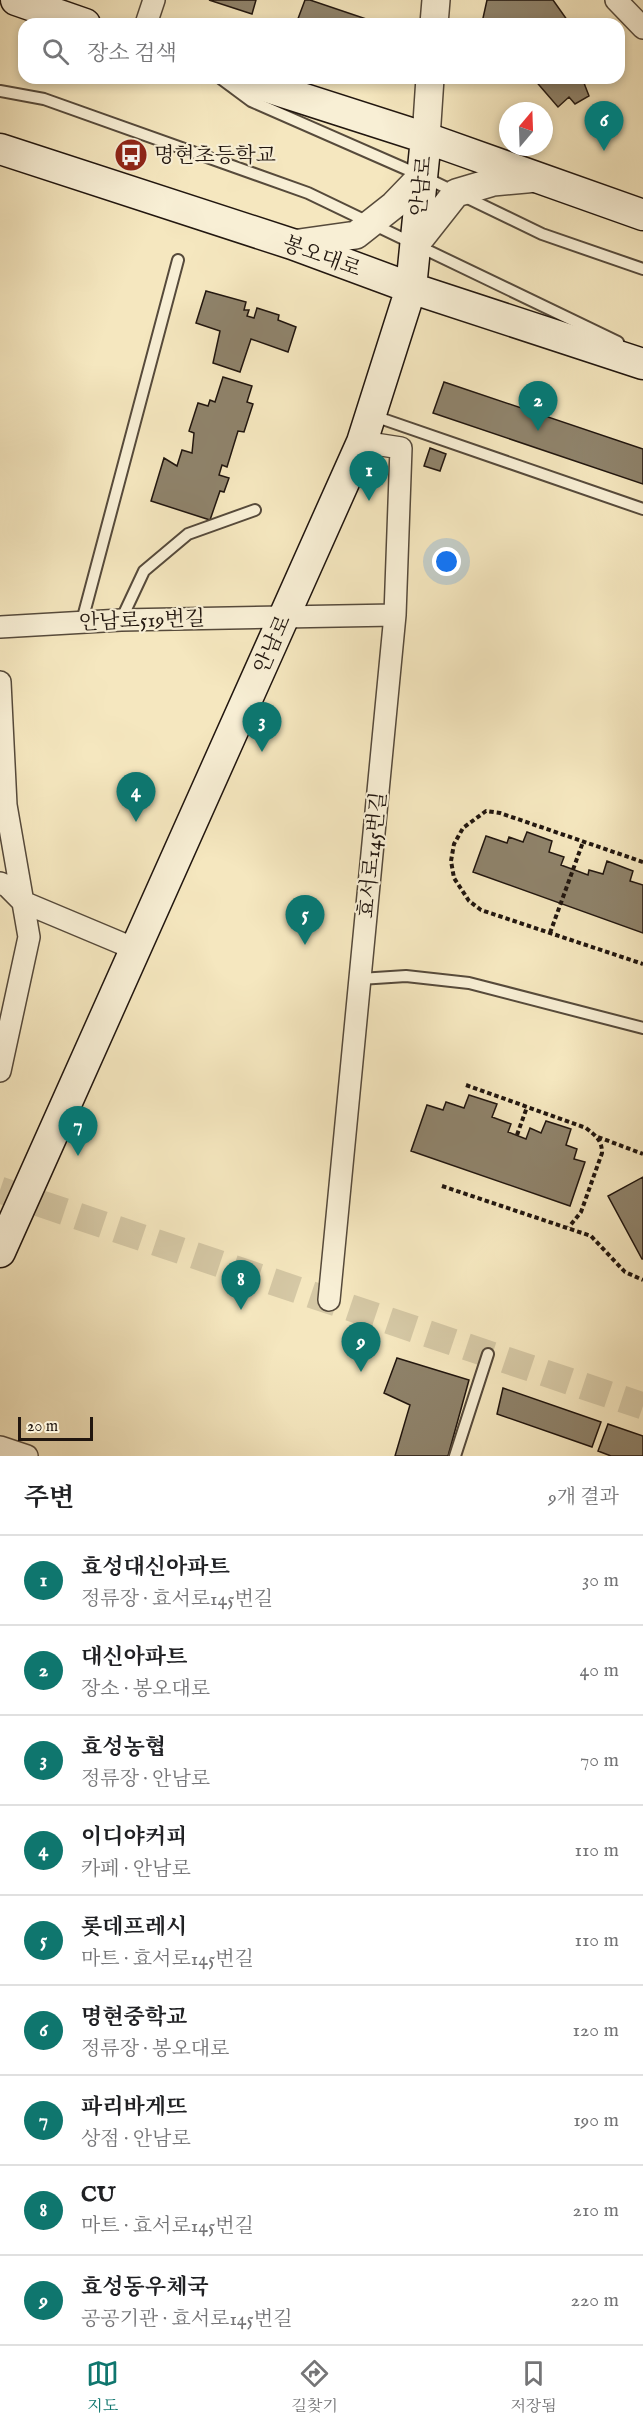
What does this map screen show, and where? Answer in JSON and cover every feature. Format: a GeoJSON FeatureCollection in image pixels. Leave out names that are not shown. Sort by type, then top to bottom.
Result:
{"type":"FeatureCollection","features":[{"type":"Feature","properties":{"kind":"main road"},"geometry":{"type":"LineString","coordinates":[[16,0],[68,18]]}},
{"type":"Feature","properties":{"kind":"main road"},"geometry":{"type":"LineString","coordinates":[[258,84],[426,138],[643,215]]}},
{"type":"Feature","properties":{"kind":"main road","name":"안남로"},"geometry":{"type":"LineString","coordinates":[[0,1252],[362,442],[411,288],[426,138]]}},
{"type":"Feature","properties":{"kind":"main road","name":"봉오대로"},"geometry":{"type":"LineString","coordinates":[[0,149],[292,244],[411,288],[643,364]]}},
{"type":"Feature","properties":{"kind":"street"},"geometry":{"type":"LineString","coordinates":[[148,18],[154,0]]}},
{"type":"Feature","properties":{"kind":"street"},"geometry":{"type":"LineString","coordinates":[[434,18],[436,0]]}},
{"type":"Feature","properties":{"kind":"street"},"geometry":{"type":"LineString","coordinates":[[616,0],[643,28]]}},
{"type":"Feature","properties":{"kind":"street","name":"안남로"},"geometry":{"type":"LineString","coordinates":[[426,138],[430,84]]}},
{"type":"Feature","properties":{"kind":"street"},"geometry":{"type":"LineString","coordinates":[[292,244],[356,235],[394,205],[422,176]]}},
{"type":"Feature","properties":{"kind":"street"},"geometry":{"type":"LineString","coordinates":[[415,245],[456,193],[493,182],[537,178]]}},
{"type":"Feature","properties":{"kind":"street","name":"효서로145번길"},"geometry":{"type":"LineString","coordinates":[[329,1300],[395,615],[401,448],[362,442]]}},
{"type":"Feature","properties":{"kind":"street","name":"안남로519번길"},"geometry":{"type":"LineString","coordinates":[[0,627],[82,621],[395,615]]}},
{"type":"Feature","properties":{"kind":"street"},"geometry":{"type":"LineString","coordinates":[[0,682],[6,805],[29,937],[0,1071]]}},
{"type":"Feature","properties":{"kind":"street"},"geometry":{"type":"LineString","coordinates":[[0,883],[7,886],[23,902],[135,949]]}},
{"type":"Feature","properties":{"kind":"street"},"geometry":{"type":"LineString","coordinates":[[0,1447],[27,1456]]}},
{"type":"Feature","properties":{"kind":"lane"},"geometry":{"type":"LineString","coordinates":[[228,84],[251,101],[422,176],[542,234],[643,269]]}},
{"type":"Feature","properties":{"kind":"lane"},"geometry":{"type":"LineString","coordinates":[[0,91],[44,99],[308,193],[643,355]]}},
{"type":"Feature","properties":{"kind":"lane"},"geometry":{"type":"LineString","coordinates":[[82,621],[178,260]]}},
{"type":"Feature","properties":{"kind":"lane"},"geometry":{"type":"LineString","coordinates":[[371,414],[643,509]]}},
{"type":"Feature","properties":{"kind":"lane"},"geometry":{"type":"LineString","coordinates":[[121,620],[144,572],[188,534],[255,510]]}},
{"type":"Feature","properties":{"kind":"lane"},"geometry":{"type":"LineString","coordinates":[[360,979],[406,976],[469,983],[643,1028]]}},
{"type":"Feature","properties":{"kind":"lane"},"geometry":{"type":"LineString","coordinates":[[455,1456],[488,1354]]}},
{"type":"Feature","properties":{"kind":"path"},"geometry":{"type":"LineString","coordinates":[[643,862],[500,813],[486,811],[463,828],[454,844],[452,861],[454,878],[469,902],[481,910],[643,964]]}},
{"type":"Feature","properties":{"kind":"path"},"geometry":{"type":"LineString","coordinates":[[550,933],[584,842]]}},
{"type":"Feature","properties":{"kind":"path"},"geometry":{"type":"LineString","coordinates":[[466,1086],[586,1128],[598,1137],[643,1154]]}},
{"type":"Feature","properties":{"kind":"path"},"geometry":{"type":"LineString","coordinates":[[517,1135],[527,1107]]}},
{"type":"Feature","properties":{"kind":"path"},"geometry":{"type":"LineString","coordinates":[[569,1227],[581,1212],[602,1153],[602,1144],[598,1137]]}},
{"type":"Feature","properties":{"kind":"path"},"geometry":{"type":"LineString","coordinates":[[442,1186],[591,1236],[625,1272],[643,1281]]}},
{"type":"Feature","properties":{"kind":"building"},"geometry":{"type":"Polygon","coordinates":[[[209,0],[256,0],[252,14],[209,0]]]}},
{"type":"Feature","properties":{"kind":"building"},"geometry":{"type":"Polygon","coordinates":[[[305,0],[310,0],[363,18],[298,18],[305,0]]]}},
{"type":"Feature","properties":{"kind":"building"},"geometry":{"type":"Polygon","coordinates":[[[487,0],[553,0],[566,18],[483,18],[487,0]]]}},
{"type":"Feature","properties":{"kind":"building"},"geometry":{"type":"Polygon","coordinates":[[[538,84],[584,84],[589,96],[575,104],[569,97],[558,107],[538,84]]]}},
{"type":"Feature","properties":{"kind":"building"},"geometry":{"type":"Polygon","coordinates":[[[206,291],[246,302],[244,310],[249,310],[247,316],[254,318],[257,308],[279,315],[278,320],[296,327],[288,352],[251,339],[240,372],[213,363],[220,331],[196,323],[206,291]]]}},
{"type":"Feature","properties":{"kind":"building"},"geometry":{"type":"Polygon","coordinates":[[[223,377],[252,386],[247,402],[253,404],[244,432],[238,431],[227,467],[222,465],[219,475],[229,478],[224,492],[220,491],[210,520],[151,501],[164,458],[177,466],[182,450],[192,453],[194,433],[189,431],[198,403],[208,406],[210,400],[215,402],[223,377]]]}},
{"type":"Feature","properties":{"kind":"building"},"geometry":{"type":"Polygon","coordinates":[[[444,382],[643,449],[643,484],[433,413],[444,382]]]}},
{"type":"Feature","properties":{"kind":"building"},"geometry":{"type":"Polygon","coordinates":[[[430,448],[446,454],[440,471],[424,466],[430,448]]]}},
{"type":"Feature","properties":{"kind":"building"},"geometry":{"type":"Polygon","coordinates":[[[527,832],[552,841],[549,852],[564,857],[561,865],[588,875],[589,870],[603,874],[607,861],[633,871],[630,881],[643,885],[643,933],[473,872],[486,836],[507,843],[509,837],[523,842],[527,832]]]}},
{"type":"Feature","properties":{"kind":"building"},"geometry":{"type":"Polygon","coordinates":[[[469,1095],[497,1104],[492,1117],[511,1124],[508,1132],[526,1139],[530,1128],[541,1133],[546,1121],[571,1129],[566,1145],[577,1149],[574,1159],[585,1162],[570,1206],[411,1151],[427,1105],[443,1110],[446,1102],[464,1108],[469,1095]]]}},
{"type":"Feature","properties":{"kind":"building"},"geometry":{"type":"Polygon","coordinates":[[[643,1177],[643,1259],[642,1259],[608,1196],[643,1177]]]}},
{"type":"Feature","properties":{"kind":"building"},"geometry":{"type":"Polygon","coordinates":[[[397,1358],[469,1380],[448,1456],[395,1456],[410,1405],[384,1393],[397,1358]]]}},
{"type":"Feature","properties":{"kind":"building"},"geometry":{"type":"Polygon","coordinates":[[[503,1388],[601,1422],[592,1447],[497,1414],[503,1388]]]}},
{"type":"Feature","properties":{"kind":"building"},"geometry":{"type":"Polygon","coordinates":[[[608,1424],[643,1436],[643,1456],[611,1456],[598,1451],[608,1424]]]}},
{"type":"Feature","properties":{"kind":"tunnel"},"geometry":{"type":"LineString","coordinates":[[0,1190],[643,1406]]}},
{"type":"Feature","properties":{"kind":"place","name":"명현중학교"},"geometry":{"type":"Point","coordinates":[604,151]}},
{"type":"Feature","properties":{"kind":"place","name":"명현초등학교"},"geometry":{"type":"Point","coordinates":[131,155]}},
{"type":"Feature","properties":{"kind":"place","name":"대신아파트"},"geometry":{"type":"Point","coordinates":[538,431]}},
{"type":"Feature","properties":{"kind":"place","name":"효성대신아파트"},"geometry":{"type":"Point","coordinates":[369,501]}},
{"type":"Feature","properties":{"kind":"place","name":"효성농협"},"geometry":{"type":"Point","coordinates":[262,752]}},
{"type":"Feature","properties":{"kind":"place","name":"이디야커피"},"geometry":{"type":"Point","coordinates":[136,822]}},
{"type":"Feature","properties":{"kind":"place","name":"롯데프레시"},"geometry":{"type":"Point","coordinates":[305,945]}},
{"type":"Feature","properties":{"kind":"place","name":"파리바게뜨"},"geometry":{"type":"Point","coordinates":[78,1156]}},
{"type":"Feature","properties":{"kind":"place","name":"CU"},"geometry":{"type":"Point","coordinates":[241,1310]}},
{"type":"Feature","properties":{"kind":"place","name":"효성동우체국"},"geometry":{"type":"Point","coordinates":[361,1372]}}]}
